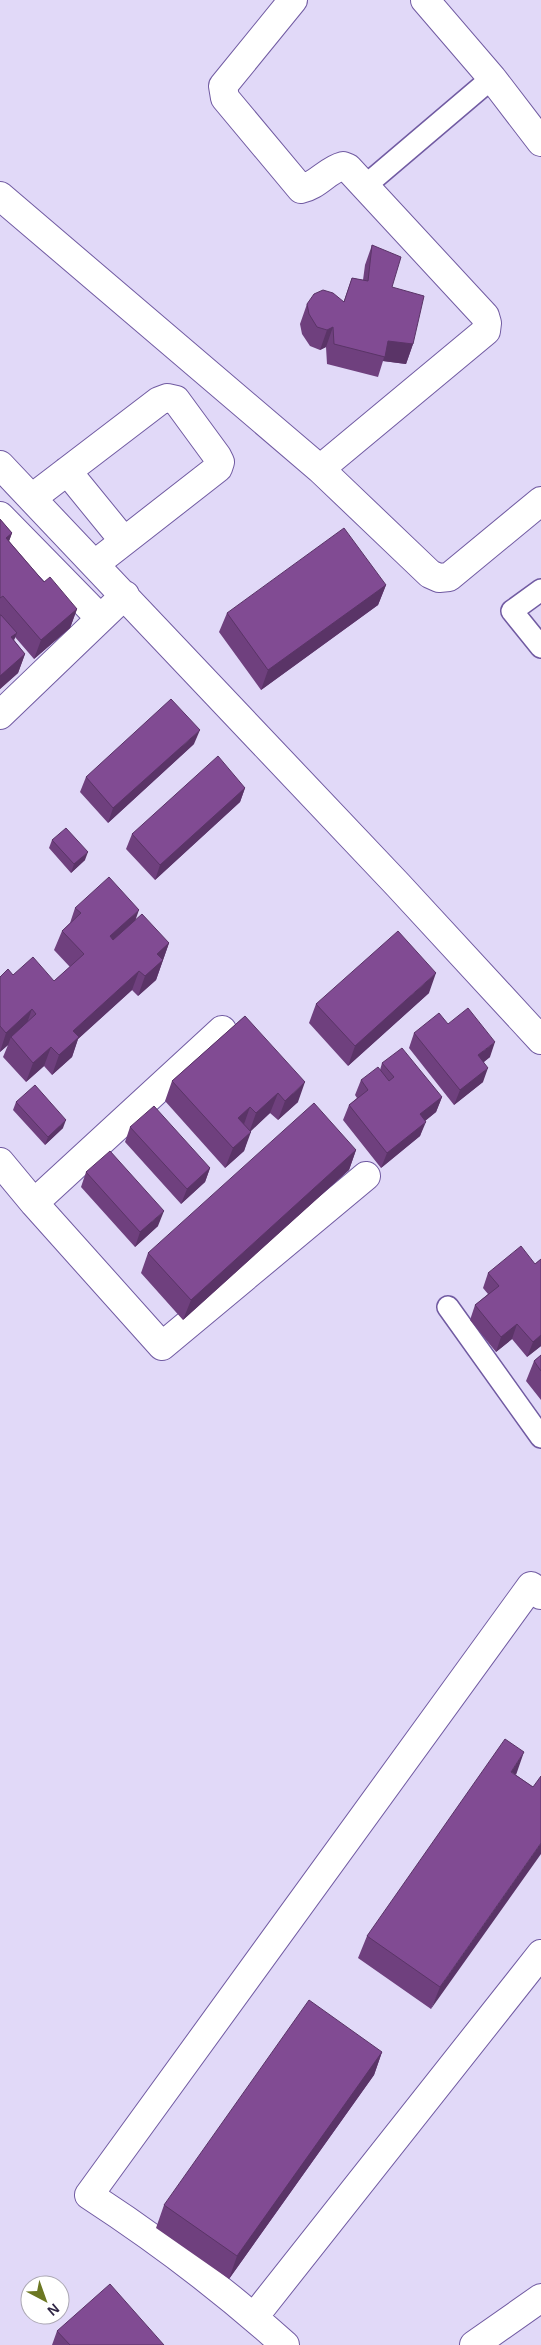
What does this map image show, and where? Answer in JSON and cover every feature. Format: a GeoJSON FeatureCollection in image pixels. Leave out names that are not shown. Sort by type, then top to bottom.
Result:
{"type":"FeatureCollection","features":[{"type":"Feature","properties":{"kind":"street"},"geometry":{"type":"LineString","coordinates":[[293,0],[223,86],[223,92],[301,188],[310,186],[343,166],[365,186],[484,316],[488,323],[486,331],[320,469]]}},
{"type":"Feature","properties":{"kind":"street"},"geometry":{"type":"LineString","coordinates":[[425,0],[492,78],[541,142]]}},
{"type":"Feature","properties":{"kind":"street"},"geometry":{"type":"LineString","coordinates":[[0,196],[320,469],[430,574],[439,578],[449,577],[541,501]]}},
{"type":"Feature","properties":{"kind":"street"},"geometry":{"type":"LineString","coordinates":[[32,498],[159,401],[167,398],[176,400],[217,456],[220,462],[218,468],[95,564]]}},
{"type":"Feature","properties":{"kind":"street"},"geometry":{"type":"LineString","coordinates":[[2,469],[95,564],[398,884],[541,1040]]}},
{"type":"Feature","properties":{"kind":"street"},"geometry":{"type":"LineString","coordinates":[[67,472],[124,541]]}},
{"type":"Feature","properties":{"kind":"street"},"geometry":{"type":"LineString","coordinates":[[0,516],[100,618]]}},
{"type":"Feature","properties":{"kind":"street"},"geometry":{"type":"LineString","coordinates":[[0,715],[125,596]]}},
{"type":"Feature","properties":{"kind":"street"},"geometry":{"type":"LineString","coordinates":[[34,1203],[222,1030]]}},
{"type":"Feature","properties":{"kind":"street"},"geometry":{"type":"LineString","coordinates":[[0,1162],[34,1203],[162,1346],[366,1176]]}},
{"type":"Feature","properties":{"kind":"street"},"geometry":{"type":"LineString","coordinates":[[285,2345],[254,2317],[140,2228],[89,2195],[531,1586],[541,1596]]}},
{"type":"Feature","properties":{"kind":"street"},"geometry":{"type":"LineString","coordinates":[[254,2317],[541,1954]]}},
{"type":"Feature","properties":{"kind":"street"},"geometry":{"type":"LineString","coordinates":[[474,2345],[541,2298]]}},
{"type":"Feature","properties":{"kind":"lane"},"geometry":{"type":"LineString","coordinates":[[365,186],[492,78]]}},
{"type":"Feature","properties":{"kind":"lane"},"geometry":{"type":"LineString","coordinates":[[541,590],[512,611],[541,647]]}},
{"type":"Feature","properties":{"kind":"lane"},"geometry":{"type":"LineString","coordinates":[[448,1307],[541,1437]]}},
{"type":"Feature","properties":{"kind":"building"},"geometry":{"type":"Polygon","coordinates":[[[372,245],[401,257],[392,287],[424,296],[413,344],[388,341],[385,357],[334,344],[333,327],[327,330],[317,327],[309,314],[307,304],[314,294],[323,290],[333,293],[344,302],[352,278],[368,281],[372,245]]]}},
{"type":"Feature","properties":{"kind":"building"},"geometry":{"type":"Polygon","coordinates":[[[0,519],[12,533],[6,538],[44,582],[50,577],[77,609],[41,640],[3,596],[0,598],[0,519]]]}},
{"type":"Feature","properties":{"kind":"building"},"geometry":{"type":"Polygon","coordinates":[[[344,528],[386,585],[268,670],[227,613],[344,528]]]}},
{"type":"Feature","properties":{"kind":"building"},"geometry":{"type":"Polygon","coordinates":[[[0,615],[17,633],[11,637],[25,654],[0,676],[0,615]]]}},
{"type":"Feature","properties":{"kind":"building"},"geometry":{"type":"Polygon","coordinates":[[[171,699],[200,730],[113,808],[86,777],[171,699]]]}},
{"type":"Feature","properties":{"kind":"building"},"geometry":{"type":"Polygon","coordinates":[[[218,756],[245,788],[160,865],[132,834],[218,756]]]}},
{"type":"Feature","properties":{"kind":"building"},"geometry":{"type":"Polygon","coordinates":[[[66,828],[88,852],[74,864],[52,840],[66,828]]]}},
{"type":"Feature","properties":{"kind":"building"},"geometry":{"type":"Polygon","coordinates":[[[109,877],[139,910],[110,936],[113,940],[142,914],[169,943],[157,954],[163,960],[145,976],[139,971],[73,1031],[79,1037],[59,1055],[51,1047],[33,1063],[11,1037],[36,1014],[32,1009],[6,1033],[0,1026],[0,977],[8,969],[13,975],[33,957],[54,981],[84,954],[62,931],[81,913],[75,908],[109,877]]]}},
{"type":"Feature","properties":{"kind":"building"},"geometry":{"type":"Polygon","coordinates":[[[398,931],[436,973],[355,1046],[316,1004],[398,931]]]}},
{"type":"Feature","properties":{"kind":"building"},"geometry":{"type":"Polygon","coordinates":[[[468,1008],[495,1042],[478,1055],[488,1068],[460,1090],[414,1033],[439,1013],[448,1024],[468,1008]]]}},
{"type":"Feature","properties":{"kind":"building"},"geometry":{"type":"Polygon","coordinates":[[[245,1016],[305,1082],[285,1101],[278,1093],[256,1113],[250,1107],[238,1118],[251,1132],[233,1148],[172,1081],[245,1016]]]}},
{"type":"Feature","properties":{"kind":"building"},"geometry":{"type":"Polygon","coordinates":[[[402,1048],[442,1097],[420,1114],[426,1122],[387,1153],[349,1105],[368,1090],[361,1080],[378,1067],[389,1081],[394,1077],[382,1063],[402,1048]]]}},
{"type":"Feature","properties":{"kind":"building"},"geometry":{"type":"Polygon","coordinates":[[[35,1085],[66,1120],[48,1137],[16,1102],[35,1085]]]}},
{"type":"Feature","properties":{"kind":"building"},"geometry":{"type":"Polygon","coordinates":[[[314,1103],[356,1150],[191,1300],[148,1253],[314,1103]]]}},
{"type":"Feature","properties":{"kind":"building"},"geometry":{"type":"Polygon","coordinates":[[[154,1106],[210,1168],[187,1189],[130,1127],[154,1106]]]}},
{"type":"Feature","properties":{"kind":"building"},"geometry":{"type":"Polygon","coordinates":[[[110,1151],[164,1211],[140,1232],[86,1172],[110,1151]]]}},
{"type":"Feature","properties":{"kind":"building"},"geometry":{"type":"Polygon","coordinates":[[[521,1246],[535,1264],[541,1259],[541,1335],[533,1342],[517,1324],[501,1337],[475,1305],[499,1286],[488,1273],[521,1246]]]}},
{"type":"Feature","properties":{"kind":"building"},"geometry":{"type":"Polygon","coordinates":[[[541,1355],[541,1371],[534,1361],[541,1355]]]}},
{"type":"Feature","properties":{"kind":"building"},"geometry":{"type":"Polygon","coordinates":[[[505,1739],[524,1752],[511,1772],[533,1787],[541,1776],[541,1843],[440,1987],[367,1936],[505,1739]]]}},
{"type":"Feature","properties":{"kind":"building"},"geometry":{"type":"Polygon","coordinates":[[[309,2000],[382,2052],[237,2256],[164,2205],[309,2000]]]}},
{"type":"Feature","properties":{"kind":"building"},"geometry":{"type":"Polygon","coordinates":[[[110,2284],[164,2345],[70,2345],[57,2331],[64,2325],[70,2325],[70,2319],[110,2284]]]}}]}
